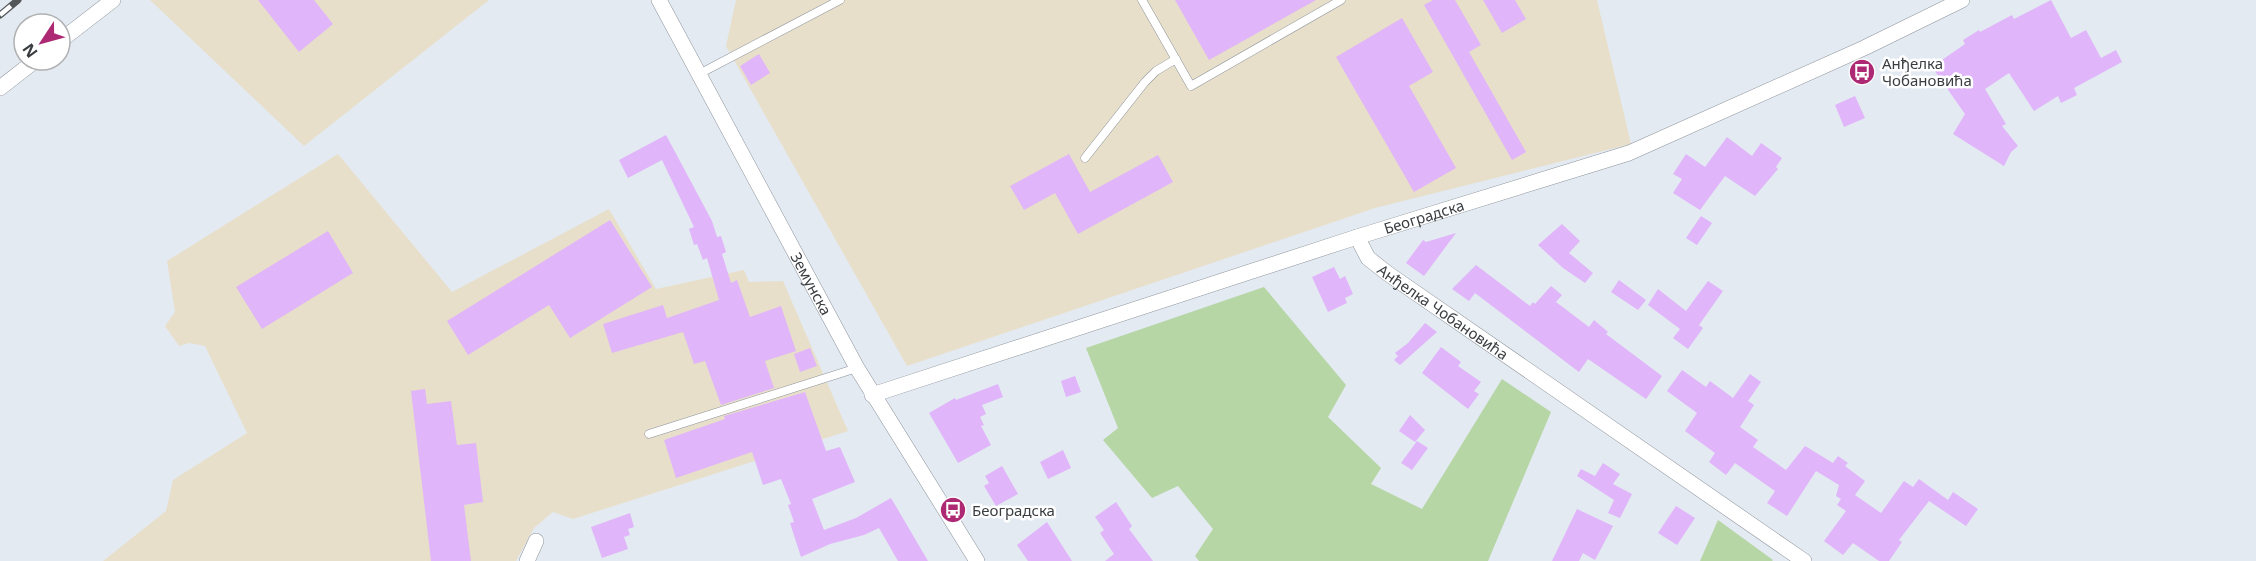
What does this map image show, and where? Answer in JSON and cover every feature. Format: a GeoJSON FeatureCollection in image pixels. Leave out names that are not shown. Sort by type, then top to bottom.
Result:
{"type":"FeatureCollection","features":[{"type":"Feature","properties":{"kind":"street"},"geometry":{"type":"LineString","coordinates":[[72,32],[113,0]]}},
{"type":"Feature","properties":{"kind":"street","name":"Земунска"},"geometry":{"type":"LineString","coordinates":[[659,0],[872,395],[977,561]]}},
{"type":"Feature","properties":{"kind":"street","name":"Београдска"},"geometry":{"type":"LineString","coordinates":[[872,395],[1357,237],[1644,147],[1962,0]]}},
{"type":"Feature","properties":{"kind":"street"},"geometry":{"type":"LineString","coordinates":[[0,88],[21,72]]}},
{"type":"Feature","properties":{"kind":"street","name":"Анђелка Чобановића"},"geometry":{"type":"LineString","coordinates":[[1357,237],[1368,258],[1387,273],[1804,561]]}},
{"type":"Feature","properties":{"kind":"street"},"geometry":{"type":"LineString","coordinates":[[527,561],[536,541]]}},
{"type":"Feature","properties":{"kind":"lane"},"geometry":{"type":"LineString","coordinates":[[699,74],[840,0]]}},
{"type":"Feature","properties":{"kind":"lane"},"geometry":{"type":"LineString","coordinates":[[1142,0],[1191,86],[1341,0]]}},
{"type":"Feature","properties":{"kind":"lane"},"geometry":{"type":"LineString","coordinates":[[1085,158],[1145,82],[1156,71],[1176,59]]}},
{"type":"Feature","properties":{"kind":"lane"},"geometry":{"type":"LineString","coordinates":[[649,434],[857,368]]}},
{"type":"Feature","properties":{"kind":"shaded area"},"geometry":{"type":"Polygon","coordinates":[[[150,0],[489,0],[304,146],[150,0]]]}},
{"type":"Feature","properties":{"kind":"shaded area"},"geometry":{"type":"Polygon","coordinates":[[[736,0],[1597,0],[1631,144],[1375,208],[907,366],[726,46],[736,0]]]}},
{"type":"Feature","properties":{"kind":"shaded area"},"geometry":{"type":"Polygon","coordinates":[[[338,154],[452,292],[609,209],[656,289],[744,270],[749,282],[783,281],[848,431],[573,519],[553,512],[534,528],[516,561],[103,561],[166,511],[173,480],[247,433],[205,346],[189,343],[179,346],[165,326],[175,312],[167,261],[338,154]]]}},
{"type":"Feature","properties":{"kind":"green space"},"geometry":{"type":"Polygon","coordinates":[[[1264,287],[1346,385],[1328,417],[1381,468],[1371,484],[1422,509],[1502,379],[1551,412],[1488,561],[1199,561],[1195,556],[1213,529],[1178,486],[1152,498],[1103,440],[1118,428],[1086,348],[1264,287]]]}},
{"type":"Feature","properties":{"kind":"green space"},"geometry":{"type":"Polygon","coordinates":[[[1718,520],[1773,560],[1700,561],[1718,520]]]}},
{"type":"Feature","properties":{"kind":"building"},"geometry":{"type":"Polygon","coordinates":[[[258,0],[314,0],[333,24],[299,52],[258,0]]]}},
{"type":"Feature","properties":{"kind":"building"},"geometry":{"type":"Polygon","coordinates":[[[1175,0],[1316,0],[1209,60],[1175,0]]]}},
{"type":"Feature","properties":{"kind":"building"},"geometry":{"type":"Polygon","coordinates":[[[1433,0],[1455,0],[1481,45],[1469,52],[1526,152],[1512,160],[1424,5],[1433,0]]]}},
{"type":"Feature","properties":{"kind":"building"},"geometry":{"type":"Polygon","coordinates":[[[1483,0],[1515,0],[1526,19],[1502,33],[1483,0]]]}},
{"type":"Feature","properties":{"kind":"building"},"geometry":{"type":"Polygon","coordinates":[[[2051,0],[2071,38],[2086,30],[2101,58],[2116,50],[2122,62],[2074,88],[2077,95],[2061,103],[2058,96],[2034,111],[2009,73],[1985,89],[2006,124],[2002,126],[2018,146],[2011,152],[2004,166],[1953,134],[1965,114],[1932,67],[1965,44],[1963,40],[1979,30],[1980,32],[2012,15],[2014,19],[2051,0]]]}},
{"type":"Feature","properties":{"kind":"building"},"geometry":{"type":"Polygon","coordinates":[[[1402,18],[1433,72],[1409,86],[1456,168],[1414,192],[1336,57],[1402,18]]]}},
{"type":"Feature","properties":{"kind":"building"},"geometry":{"type":"Polygon","coordinates":[[[759,54],[770,73],[751,85],[740,66],[759,54]]]}},
{"type":"Feature","properties":{"kind":"building"},"geometry":{"type":"Polygon","coordinates":[[[1855,96],[1865,118],[1844,127],[1835,105],[1855,96]]]}},
{"type":"Feature","properties":{"kind":"building"},"geometry":{"type":"Polygon","coordinates":[[[666,135],[712,221],[717,237],[721,236],[726,252],[722,254],[731,283],[737,280],[750,317],[781,306],[796,351],[765,361],[774,388],[721,405],[705,361],[694,364],[683,332],[612,353],[603,324],[663,305],[667,318],[719,300],[707,258],[703,260],[697,244],[694,245],[689,229],[694,227],[662,160],[628,178],[619,160],[666,135]]]}},
{"type":"Feature","properties":{"kind":"building"},"geometry":{"type":"Polygon","coordinates":[[[1727,137],[1752,156],[1761,143],[1782,158],[1776,167],[1778,169],[1755,196],[1725,176],[1700,210],[1673,193],[1682,179],[1673,174],[1686,154],[1705,167],[1727,137]]]}},
{"type":"Feature","properties":{"kind":"building"},"geometry":{"type":"Polygon","coordinates":[[[1069,154],[1090,192],[1158,155],[1173,182],[1078,234],[1055,193],[1024,210],[1010,186],[1069,154]]]}},
{"type":"Feature","properties":{"kind":"building"},"geometry":{"type":"Polygon","coordinates":[[[1701,216],[1712,223],[1697,245],[1686,238],[1701,216]]]}},
{"type":"Feature","properties":{"kind":"building"},"geometry":{"type":"Polygon","coordinates":[[[610,220],[652,287],[570,338],[549,305],[468,355],[447,321],[610,220]]]}},
{"type":"Feature","properties":{"kind":"building"},"geometry":{"type":"Polygon","coordinates":[[[1562,224],[1580,241],[1569,253],[1593,273],[1585,283],[1563,268],[1538,245],[1562,224]]]}},
{"type":"Feature","properties":{"kind":"building"},"geometry":{"type":"Polygon","coordinates":[[[328,231],[353,273],[262,329],[236,287],[328,231]]]}},
{"type":"Feature","properties":{"kind":"building"},"geometry":{"type":"Polygon","coordinates":[[[1456,233],[1424,276],[1406,263],[1423,240],[1426,242],[1456,233]]]}},
{"type":"Feature","properties":{"kind":"building"},"geometry":{"type":"Polygon","coordinates":[[[1476,265],[1530,306],[1533,302],[1535,304],[1551,286],[1562,295],[1556,302],[1589,327],[1594,320],[1608,332],[1606,334],[1662,376],[1646,399],[1588,359],[1579,372],[1475,293],[1469,301],[1452,289],[1476,265]]]}},
{"type":"Feature","properties":{"kind":"building"},"geometry":{"type":"Polygon","coordinates":[[[1334,267],[1340,279],[1345,276],[1353,294],[1345,298],[1347,303],[1328,312],[1312,277],[1334,267]]]}},
{"type":"Feature","properties":{"kind":"building"},"geometry":{"type":"Polygon","coordinates":[[[1619,280],[1646,300],[1638,310],[1611,292],[1619,280]]]}},
{"type":"Feature","properties":{"kind":"building"},"geometry":{"type":"Polygon","coordinates":[[[1708,281],[1723,291],[1699,325],[1703,328],[1688,349],[1673,338],[1680,329],[1648,305],[1658,289],[1686,311],[1708,281]]]}},
{"type":"Feature","properties":{"kind":"building"},"geometry":{"type":"Polygon","coordinates":[[[1425,323],[1437,332],[1400,365],[1394,360],[1398,356],[1395,353],[1408,343],[1425,323]]]}},
{"type":"Feature","properties":{"kind":"building"},"geometry":{"type":"Polygon","coordinates":[[[1441,347],[1461,362],[1458,366],[1481,382],[1474,391],[1479,394],[1468,409],[1422,373],[1441,347]]]}},
{"type":"Feature","properties":{"kind":"building"},"geometry":{"type":"Polygon","coordinates":[[[810,348],[817,366],[800,372],[794,354],[810,348]]]}},
{"type":"Feature","properties":{"kind":"building"},"geometry":{"type":"Polygon","coordinates":[[[1682,370],[1706,387],[1710,381],[1733,398],[1750,374],[1761,382],[1748,401],[1754,405],[1740,427],[1758,440],[1753,447],[1786,470],[1805,446],[1833,463],[1838,456],[1848,463],[1845,466],[1865,481],[1855,495],[1881,513],[1904,481],[1913,487],[1919,479],[1948,500],[1953,492],[1978,509],[1966,526],[1929,501],[1899,540],[1902,542],[1889,561],[1879,561],[1853,543],[1843,555],[1824,541],[1846,511],[1837,505],[1841,499],[1836,496],[1839,485],[1816,471],[1787,516],[1767,503],[1775,491],[1735,463],[1726,475],[1709,462],[1715,453],[1685,431],[1697,413],[1667,391],[1682,370]]]}},
{"type":"Feature","properties":{"kind":"building"},"geometry":{"type":"Polygon","coordinates":[[[1075,376],[1081,392],[1066,397],[1061,381],[1075,376]]]}},
{"type":"Feature","properties":{"kind":"building"},"geometry":{"type":"Polygon","coordinates":[[[998,384],[1003,397],[982,405],[986,414],[980,417],[984,425],[981,426],[991,445],[958,463],[929,413],[955,398],[956,400],[998,384]]]}},
{"type":"Feature","properties":{"kind":"building"},"geometry":{"type":"Polygon","coordinates":[[[425,389],[427,404],[451,401],[457,445],[476,443],[483,502],[464,505],[471,561],[431,561],[411,391],[425,389]]]}},
{"type":"Feature","properties":{"kind":"building"},"geometry":{"type":"Polygon","coordinates":[[[805,392],[826,451],[840,447],[855,482],[812,499],[824,530],[856,518],[891,498],[928,561],[898,561],[879,528],[864,535],[830,544],[801,557],[790,523],[794,522],[788,505],[791,504],[781,479],[763,485],[752,452],[676,478],[664,440],[725,419],[724,416],[805,392]]]}},
{"type":"Feature","properties":{"kind":"building"},"geometry":{"type":"Polygon","coordinates":[[[1410,415],[1425,430],[1415,442],[1399,431],[1410,415]]]}},
{"type":"Feature","properties":{"kind":"building"},"geometry":{"type":"Polygon","coordinates":[[[1417,441],[1428,448],[1412,470],[1401,463],[1417,441]]]}},
{"type":"Feature","properties":{"kind":"building"},"geometry":{"type":"Polygon","coordinates":[[[1063,450],[1071,468],[1048,479],[1040,462],[1063,450]]]}},
{"type":"Feature","properties":{"kind":"building"},"geometry":{"type":"Polygon","coordinates":[[[1603,463],[1620,474],[1613,484],[1632,494],[1620,518],[1608,513],[1614,500],[1577,476],[1581,469],[1595,476],[1603,463]]]}},
{"type":"Feature","properties":{"kind":"building"},"geometry":{"type":"Polygon","coordinates":[[[1002,466],[1018,494],[996,506],[984,486],[989,483],[985,476],[1002,466]]]}},
{"type":"Feature","properties":{"kind":"building"},"geometry":{"type":"Polygon","coordinates":[[[1116,502],[1132,526],[1129,529],[1153,561],[1105,561],[1114,554],[1100,533],[1104,530],[1095,517],[1116,502]]]}},
{"type":"Feature","properties":{"kind":"building"},"geometry":{"type":"Polygon","coordinates":[[[1676,506],[1695,518],[1677,545],[1658,533],[1676,506]]]}},
{"type":"Feature","properties":{"kind":"building"},"geometry":{"type":"Polygon","coordinates":[[[1577,509],[1613,526],[1595,560],[1583,553],[1579,561],[1552,561],[1577,509]]]}},
{"type":"Feature","properties":{"kind":"building"},"geometry":{"type":"Polygon","coordinates":[[[630,513],[634,527],[628,529],[630,535],[624,537],[628,549],[602,558],[591,527],[630,513]]]}},
{"type":"Feature","properties":{"kind":"building"},"geometry":{"type":"Polygon","coordinates":[[[1047,522],[1072,561],[1028,561],[1017,545],[1047,522]]]}},
{"type":"Feature","properties":{"kind":"railway"},"geometry":{"type":"LineString","coordinates":[[0,15],[18,0]]}},
{"type":"Feature","properties":{"kind":"place","name":"Анђелка Чобановића"},"geometry":{"type":"Point","coordinates":[1862,72]}},
{"type":"Feature","properties":{"kind":"place","name":"Београдска"},"geometry":{"type":"Point","coordinates":[953,510]}}]}
